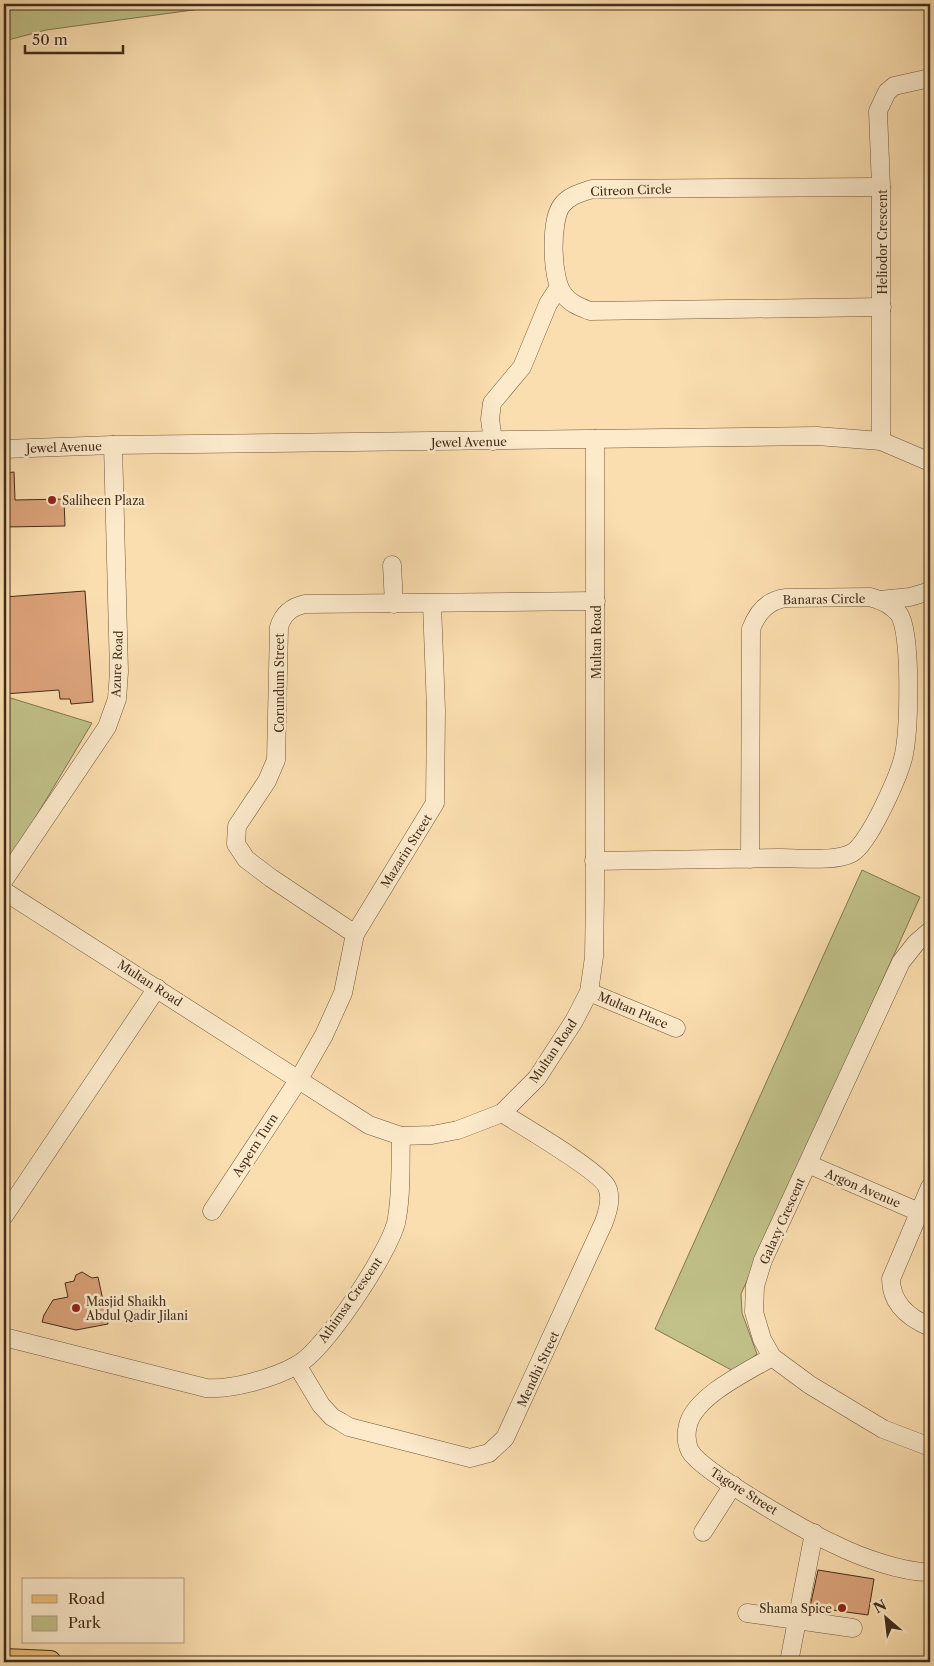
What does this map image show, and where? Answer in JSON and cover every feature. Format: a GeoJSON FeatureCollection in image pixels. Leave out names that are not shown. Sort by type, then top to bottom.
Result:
{"type":"FeatureCollection","features":[{"type":"Feature","properties":{"kind":"main road"},"geometry":{"type":"LineString","coordinates":[[4,1660],[50,1662]]}},
{"type":"Feature","properties":{"kind":"street","name":"Heliodor Crescent"},"geometry":{"type":"LineString","coordinates":[[882,441],[881,187],[878,111],[881,102],[894,86],[930,78]]}},
{"type":"Feature","properties":{"kind":"street","name":"Citreon Circle"},"geometry":{"type":"LineString","coordinates":[[559,288],[556,278],[554,222],[561,206],[576,194],[592,189],[881,187]]}},
{"type":"Feature","properties":{"kind":"street"},"geometry":{"type":"LineString","coordinates":[[493,441],[490,419],[492,403],[522,367],[548,304],[559,288],[572,303],[590,311],[882,307]]}},
{"type":"Feature","properties":{"kind":"street","name":"Jewel Avenue"},"geometry":{"type":"LineString","coordinates":[[4,449],[114,445],[789,436],[882,441],[930,462]]}},
{"type":"Feature","properties":{"kind":"street","name":"Multan Road"},"geometry":{"type":"LineString","coordinates":[[4,891],[369,1125],[401,1136],[445,1134],[502,1113],[537,1078],[574,1021],[589,992],[594,957],[595,439]]}},
{"type":"Feature","properties":{"kind":"street","name":"Azure Road"},"geometry":{"type":"LineString","coordinates":[[4,880],[99,739],[114,710],[119,672],[114,445]]}},
{"type":"Feature","properties":{"kind":"street"},"geometry":{"type":"LineString","coordinates":[[392,565],[394,604]]}},
{"type":"Feature","properties":{"kind":"street"},"geometry":{"type":"LineString","coordinates":[[880,600],[910,597],[930,591]]}},
{"type":"Feature","properties":{"kind":"street","name":"Banaras Circle"},"geometry":{"type":"LineString","coordinates":[[594,861],[832,858],[848,855],[861,846],[879,815],[900,767],[904,754],[907,724],[905,632],[899,615],[880,600],[870,597],[777,599],[755,617],[751,629],[750,859]]}},
{"type":"Feature","properties":{"kind":"street","name":"Corundum Street"},"geometry":{"type":"LineString","coordinates":[[355,934],[246,859],[236,844],[235,832],[242,817],[266,781],[276,760],[279,627],[283,617],[289,610],[305,604],[596,601]]}},
{"type":"Feature","properties":{"kind":"street","name":"Mazarin Street"},"geometry":{"type":"LineString","coordinates":[[299,1079],[339,1005],[355,934],[436,803],[436,710],[432,604]]}},
{"type":"Feature","properties":{"kind":"street","name":"Galaxy Crescent"},"geometry":{"type":"LineString","coordinates":[[930,931],[916,942],[901,962],[774,1236],[755,1286],[753,1298],[757,1327],[772,1357],[810,1384],[876,1424],[930,1447]]}},
{"type":"Feature","properties":{"kind":"street"},"geometry":{"type":"LineString","coordinates":[[4,1216],[157,988]]}},
{"type":"Feature","properties":{"kind":"street","name":"Multan Place"},"geometry":{"type":"LineString","coordinates":[[589,992],[676,1028]]}},
{"type":"Feature","properties":{"kind":"street","name":"Aspern Turn"},"geometry":{"type":"LineString","coordinates":[[212,1211],[299,1079]]}},
{"type":"Feature","properties":{"kind":"street","name":"Mendhi Street"},"geometry":{"type":"LineString","coordinates":[[297,1366],[327,1412],[349,1427],[470,1458],[489,1454],[505,1438],[604,1222],[609,1198],[606,1186],[593,1173],[502,1113]]}},
{"type":"Feature","properties":{"kind":"street","name":"Athimsa Crescent"},"geometry":{"type":"LineString","coordinates":[[4,1337],[206,1388],[236,1386],[297,1366],[326,1338],[390,1238],[398,1208],[401,1136]]}},
{"type":"Feature","properties":{"kind":"street","name":"Argon Avenue"},"geometry":{"type":"LineString","coordinates":[[808,1164],[919,1212]]}},
{"type":"Feature","properties":{"kind":"street"},"geometry":{"type":"LineString","coordinates":[[930,1187],[891,1279],[891,1287],[901,1309],[908,1316],[930,1327]]}},
{"type":"Feature","properties":{"kind":"street","name":"Tagore Street"},"geometry":{"type":"LineString","coordinates":[[772,1357],[700,1405],[688,1424],[687,1444],[691,1452],[699,1462],[733,1485],[836,1545],[861,1555],[922,1572],[930,1572]]}},
{"type":"Feature","properties":{"kind":"street"},"geometry":{"type":"LineString","coordinates":[[703,1532],[733,1485]]}},
{"type":"Feature","properties":{"kind":"street"},"geometry":{"type":"LineString","coordinates":[[789,1662],[814,1533]]}},
{"type":"Feature","properties":{"kind":"street"},"geometry":{"type":"LineString","coordinates":[[747,1613],[854,1628]]}},
{"type":"Feature","properties":{"kind":"green space"},"geometry":{"type":"Polygon","coordinates":[[[4,4],[237,4],[46,30],[4,41],[4,4]]]}},
{"type":"Feature","properties":{"kind":"green space"},"geometry":{"type":"Polygon","coordinates":[[[4,696],[92,723],[4,870],[4,696]]]}},
{"type":"Feature","properties":{"kind":"green space"},"geometry":{"type":"Polygon","coordinates":[[[862,870],[920,897],[741,1294],[742,1313],[757,1354],[735,1372],[655,1329],[862,870]]]}},
{"type":"Feature","properties":{"kind":"building","name":"Saliheen Plaza"},"geometry":{"type":"Polygon","coordinates":[[[14,472],[15,500],[64,499],[65,526],[4,527],[4,473],[14,472]]]}},
{"type":"Feature","properties":{"kind":"building"},"geometry":{"type":"Polygon","coordinates":[[[85,591],[93,702],[71,704],[70,699],[60,699],[59,690],[4,694],[4,597],[85,591]]]}},
{"type":"Feature","properties":{"kind":"building","name":"Masjid Shaikh Abdul Qadir Jilani"},"geometry":{"type":"Polygon","coordinates":[[[82,1272],[92,1278],[98,1277],[108,1324],[76,1330],[42,1322],[53,1300],[68,1297],[65,1283],[74,1281],[76,1275],[82,1272]]]}},
{"type":"Feature","properties":{"kind":"building"},"geometry":{"type":"Polygon","coordinates":[[[818,1570],[874,1579],[868,1615],[810,1607],[818,1570]]]}},
{"type":"Feature","properties":{"kind":"place","name":"Saliheen Plaza"},"geometry":{"type":"Point","coordinates":[52,500]}},
{"type":"Feature","properties":{"kind":"place","name":"Masjid Shaikh Abdul Qadir Jilani"},"geometry":{"type":"Point","coordinates":[76,1308]}},
{"type":"Feature","properties":{"kind":"place","name":"Shama Spice"},"geometry":{"type":"Point","coordinates":[842,1608]}}]}
